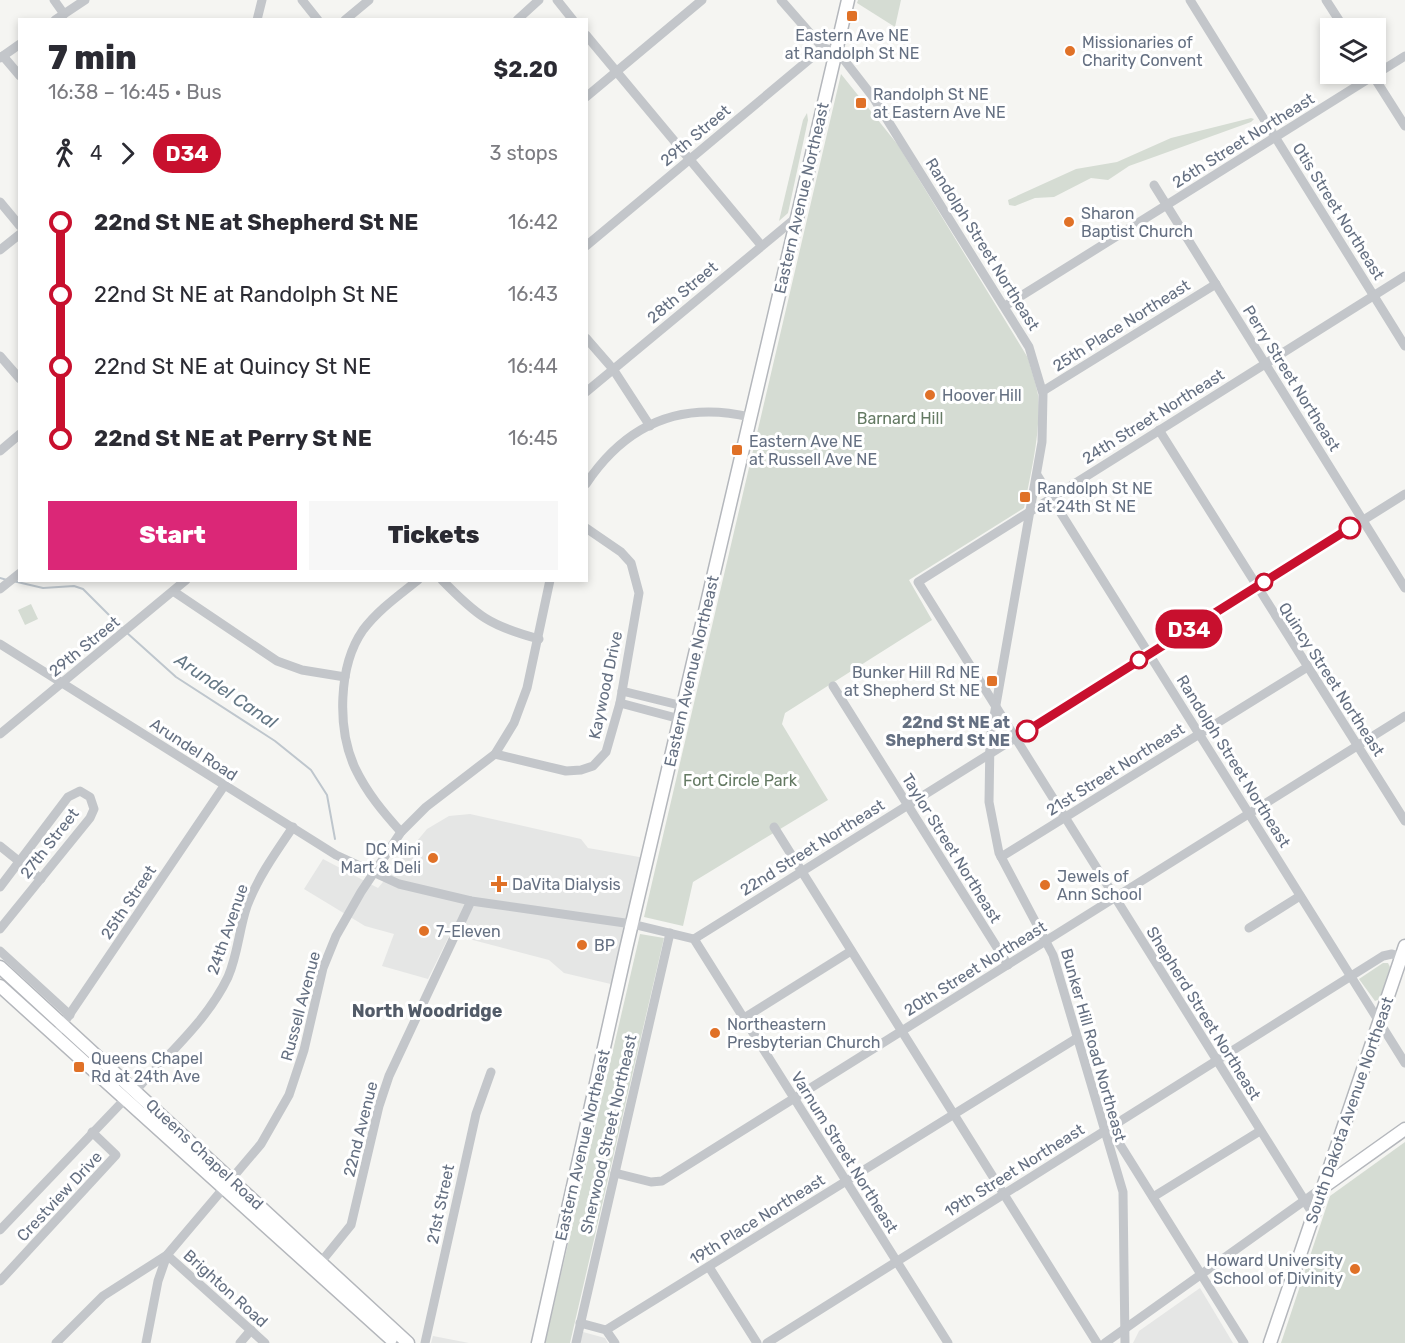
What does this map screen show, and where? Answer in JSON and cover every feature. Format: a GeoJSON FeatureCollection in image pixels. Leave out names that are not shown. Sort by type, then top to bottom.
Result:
{"type":"FeatureCollection","features":[{"type":"Feature","properties":{"kind":"main road","name":"Eastern Avenue Northeast"},"geometry":{"type":"LineString","coordinates":[[538,1343],[632,924],[848,0]]}},
{"type":"Feature","properties":{"kind":"main road","name":"South Dakota Avenue Northeast"},"geometry":{"type":"LineString","coordinates":[[1270,1343],[1403,951]]}},
{"type":"Feature","properties":{"kind":"main road","name":"Queens Chapel Road"},"geometry":{"type":"LineString","coordinates":[[0,967],[131,1094],[321,1262],[408,1343]]}},
{"type":"Feature","properties":{"kind":"main road","name":"Queens Chapel Road"},"geometry":{"type":"LineString","coordinates":[[0,986],[62,1025]]}},
{"type":"Feature","properties":{"kind":"main road","name":"Queens Chapel Road"},"geometry":{"type":"LineString","coordinates":[[131,1094],[148,1102],[396,1343]]}},
{"type":"Feature","properties":{"kind":"main road"},"geometry":{"type":"LineString","coordinates":[[1322,1188],[1405,1129]]}},
{"type":"Feature","properties":{"kind":"street"},"geometry":{"type":"LineString","coordinates":[[54,0],[64,14]]}},
{"type":"Feature","properties":{"kind":"street"},"geometry":{"type":"LineString","coordinates":[[58,18],[85,0]]}},
{"type":"Feature","properties":{"kind":"street"},"geometry":{"type":"LineString","coordinates":[[258,18],[262,0]]}},
{"type":"Feature","properties":{"kind":"street"},"geometry":{"type":"LineString","coordinates":[[302,0],[316,18]]}},
{"type":"Feature","properties":{"kind":"street"},"geometry":{"type":"LineString","coordinates":[[347,18],[369,0]]}},
{"type":"Feature","properties":{"kind":"street"},"geometry":{"type":"LineString","coordinates":[[519,18],[539,0]]}},
{"type":"Feature","properties":{"kind":"street"},"geometry":{"type":"LineString","coordinates":[[557,0],[571,18]]}},
{"type":"Feature","properties":{"kind":"street"},"geometry":{"type":"LineString","coordinates":[[588,95],[702,0]]}},
{"type":"Feature","properties":{"kind":"street"},"geometry":{"type":"LineString","coordinates":[[781,0],[823,48],[836,51]]}},
{"type":"Feature","properties":{"kind":"street","name":"Otis Street Northeast"},"geometry":{"type":"LineString","coordinates":[[1190,0],[1405,345]]}},
{"type":"Feature","properties":{"kind":"street"},"geometry":{"type":"LineString","coordinates":[[1326,0],[1338,18]]}},
{"type":"Feature","properties":{"kind":"street"},"geometry":{"type":"LineString","coordinates":[[588,38],[761,245]]}},
{"type":"Feature","properties":{"kind":"street"},"geometry":{"type":"LineString","coordinates":[[18,45],[1,57],[18,74]]}},
{"type":"Feature","properties":{"kind":"street","name":"29th Street"},"geometry":{"type":"LineString","coordinates":[[588,244],[823,48]]}},
{"type":"Feature","properties":{"kind":"street","name":"Randolph Street Northeast"},"geometry":{"type":"LineString","coordinates":[[836,51],[886,116],[1029,347],[1043,391],[1044,425],[1032,510]]}},
{"type":"Feature","properties":{"kind":"street","name":"26th Street Northeast"},"geometry":{"type":"LineString","coordinates":[[1386,67],[1405,56]]}},
{"type":"Feature","properties":{"kind":"street","name":"26th Street Northeast"},"geometry":{"type":"LineString","coordinates":[[1005,306],[1358,84]]}},
{"type":"Feature","properties":{"kind":"street"},"geometry":{"type":"LineString","coordinates":[[1378,84],[1405,126]]}},
{"type":"Feature","properties":{"kind":"street","name":"Perry Street Northeast"},"geometry":{"type":"LineString","coordinates":[[1154,185],[1405,588]]}},
{"type":"Feature","properties":{"kind":"street"},"geometry":{"type":"LineString","coordinates":[[0,202],[18,224]]}},
{"type":"Feature","properties":{"kind":"street","name":"28th Street"},"geometry":{"type":"LineString","coordinates":[[588,390],[797,216]]}},
{"type":"Feature","properties":{"kind":"street"},"geometry":{"type":"LineString","coordinates":[[0,250],[18,236]]}},
{"type":"Feature","properties":{"kind":"street","name":"24th Street Northeast"},"geometry":{"type":"LineString","coordinates":[[918,582],[1405,276]]}},
{"type":"Feature","properties":{"kind":"street","name":"25th Place Northeast"},"geometry":{"type":"LineString","coordinates":[[1043,391],[1216,284]]}},
{"type":"Feature","properties":{"kind":"street"},"geometry":{"type":"LineString","coordinates":[[588,340],[614,369],[650,426]]}},
{"type":"Feature","properties":{"kind":"street"},"geometry":{"type":"LineString","coordinates":[[0,356],[18,377]]}},
{"type":"Feature","properties":{"kind":"street"},"geometry":{"type":"LineString","coordinates":[[588,480],[610,453],[669,416],[698,411],[750,417]]}},
{"type":"Feature","properties":{"kind":"street","name":"Quincy Street Northeast"},"geometry":{"type":"LineString","coordinates":[[1159,430],[1306,668],[1358,745],[1405,821]]}},
{"type":"Feature","properties":{"kind":"street"},"geometry":{"type":"LineString","coordinates":[[0,451],[18,436]]}},
{"type":"Feature","properties":{"kind":"street","name":"Randolph Street Northeast"},"geometry":{"type":"LineString","coordinates":[[1037,475],[1405,1063]]}},
{"type":"Feature","properties":{"kind":"street","name":"22nd Street Northeast"},"geometry":{"type":"LineString","coordinates":[[694,939],[1405,494]]}},
{"type":"Feature","properties":{"kind":"street","name":"Bunker Hill Road Northeast"},"geometry":{"type":"LineString","coordinates":[[1032,510],[989,754],[991,822],[1001,857],[1046,941],[1107,1130],[1106,1141],[1124,1200],[1125,1343]]}},
{"type":"Feature","properties":{"kind":"street","name":"Kaywood Drive"},"geometry":{"type":"LineString","coordinates":[[495,754],[566,771],[593,766],[606,752],[620,703],[639,593],[631,563],[621,552],[588,529]]}},
{"type":"Feature","properties":{"kind":"street"},"geometry":{"type":"LineString","coordinates":[[0,589],[18,575]]}},
{"type":"Feature","properties":{"kind":"street","name":"29th Street"},"geometry":{"type":"LineString","coordinates":[[0,734],[184,582]]}},
{"type":"Feature","properties":{"kind":"street"},"geometry":{"type":"LineString","coordinates":[[401,832],[372,799],[355,767],[348,743],[344,714],[345,678],[352,652],[362,632],[392,601],[416,582]]}},
{"type":"Feature","properties":{"kind":"street"},"geometry":{"type":"LineString","coordinates":[[444,582],[477,615],[490,623],[539,639]]}},
{"type":"Feature","properties":{"kind":"street","name":"Russell Avenue"},"geometry":{"type":"LineString","coordinates":[[56,1343],[103,1296],[166,1255],[261,1144],[289,1095],[304,1050],[323,968],[336,936],[361,892],[401,832],[426,807],[495,754],[514,723],[527,688],[550,582]]}},
{"type":"Feature","properties":{"kind":"street","name":"Shepherd Street Northeast"},"geometry":{"type":"LineString","coordinates":[[918,582],[1313,1214]]}},
{"type":"Feature","properties":{"kind":"street"},"geometry":{"type":"LineString","coordinates":[[173,591],[277,661],[302,670],[345,678]]}},
{"type":"Feature","properties":{"kind":"street","name":"Arundel Road"},"geometry":{"type":"LineString","coordinates":[[0,644],[64,682],[224,786],[336,855],[399,884],[471,901],[632,924]]}},
{"type":"Feature","properties":{"kind":"street","name":"21st Street Northeast"},"geometry":{"type":"LineString","coordinates":[[1001,857],[1306,668]]}},
{"type":"Feature","properties":{"kind":"street","name":"Taylor Street Northeast"},"geometry":{"type":"LineString","coordinates":[[833,686],[1008,965]]}},
{"type":"Feature","properties":{"kind":"street"},"geometry":{"type":"LineString","coordinates":[[622,691],[683,706]]}},
{"type":"Feature","properties":{"kind":"street"},"geometry":{"type":"LineString","coordinates":[[620,703],[680,719]]}},
{"type":"Feature","properties":{"kind":"street","name":"20th Street Northeast"},"geometry":{"type":"LineString","coordinates":[[615,1173],[651,1182],[662,1181],[1405,716]]}},
{"type":"Feature","properties":{"kind":"street","name":"25th Street"},"geometry":{"type":"LineString","coordinates":[[62,1025],[224,786]]}},
{"type":"Feature","properties":{"kind":"street","name":"27th Street"},"geometry":{"type":"LineString","coordinates":[[0,887],[68,797],[74,792],[85,792],[94,803],[90,818],[0,929]]}},
{"type":"Feature","properties":{"kind":"street","name":"24th Avenue"},"geometry":{"type":"LineString","coordinates":[[131,1094],[194,1028],[218,995],[234,962],[247,908],[256,886],[293,827]]}},
{"type":"Feature","properties":{"kind":"street"},"geometry":{"type":"LineString","coordinates":[[774,827],[1097,1343]]}},
{"type":"Feature","properties":{"kind":"street"},"geometry":{"type":"LineString","coordinates":[[0,846],[40,879]]}},
{"type":"Feature","properties":{"kind":"street"},"geometry":{"type":"LineString","coordinates":[[1249,928],[1300,896]]}},
{"type":"Feature","properties":{"kind":"street","name":"22nd Avenue"},"geometry":{"type":"LineString","coordinates":[[321,1262],[351,1225],[379,1106],[389,1076],[471,901]]}},
{"type":"Feature","properties":{"kind":"street"},"geometry":{"type":"LineString","coordinates":[[632,924],[694,939]]}},
{"type":"Feature","properties":{"kind":"street","name":"Sherwood Street Northeast"},"geometry":{"type":"LineString","coordinates":[[576,1343],[670,933]]}},
{"type":"Feature","properties":{"kind":"street","name":"Varnum Street Northeast"},"geometry":{"type":"LineString","coordinates":[[694,939],[948,1343]]}},
{"type":"Feature","properties":{"kind":"street","name":"Queens Chapel Road"},"geometry":{"type":"LineString","coordinates":[[0,951],[62,1025]]}},
{"type":"Feature","properties":{"kind":"street"},"geometry":{"type":"LineString","coordinates":[[744,1018],[851,951]]}},
{"type":"Feature","properties":{"kind":"street","name":"19th Street Northeast"},"geometry":{"type":"LineString","coordinates":[[766,1343],[1350,977],[1386,955],[1403,951]]}},
{"type":"Feature","properties":{"kind":"street","name":"19th Place Northeast"},"geometry":{"type":"LineString","coordinates":[[606,1330],[1077,1038]]}},
{"type":"Feature","properties":{"kind":"street","name":"21st Street"},"geometry":{"type":"LineString","coordinates":[[425,1343],[476,1114],[491,1072]]}},
{"type":"Feature","properties":{"kind":"street","name":"Crestview Drive"},"geometry":{"type":"LineString","coordinates":[[0,1230],[131,1094]]}},
{"type":"Feature","properties":{"kind":"street"},"geometry":{"type":"LineString","coordinates":[[1107,1130],[1114,1135],[1244,1343]]}},
{"type":"Feature","properties":{"kind":"street"},"geometry":{"type":"LineString","coordinates":[[1153,1197],[1260,1131]]}},
{"type":"Feature","properties":{"kind":"street","name":"Crestview Drive"},"geometry":{"type":"LineString","coordinates":[[0,1281],[116,1155],[92,1132]]}},
{"type":"Feature","properties":{"kind":"street","name":"Bunker Hill Road Northeast"},"geometry":{"type":"LineString","coordinates":[[1117,1173],[1123,1163],[1131,1162]]}},
{"type":"Feature","properties":{"kind":"street"},"geometry":{"type":"LineString","coordinates":[[1105,1343],[1322,1188]]}},
{"type":"Feature","properties":{"kind":"street"},"geometry":{"type":"LineString","coordinates":[[146,1343],[158,1281],[166,1255]]}},
{"type":"Feature","properties":{"kind":"street","name":"Brighton Road"},"geometry":{"type":"LineString","coordinates":[[166,1255],[265,1343]]}},
{"type":"Feature","properties":{"kind":"street"},"geometry":{"type":"LineString","coordinates":[[709,1267],[757,1343]]}},
{"type":"Feature","properties":{"kind":"street"},"geometry":{"type":"LineString","coordinates":[[580,1323],[606,1330],[615,1343]]}},
{"type":"Feature","properties":{"kind":"street"},"geometry":{"type":"LineString","coordinates":[[240,1343],[251,1330]]}},
{"type":"Feature","properties":{"kind":"shaded area"},"geometry":{"type":"Polygon","coordinates":[[[470,814],[581,839],[588,848],[645,858],[615,985],[564,973],[549,960],[450,934],[428,979],[382,966],[394,934],[365,926],[304,889],[323,859],[378,888],[427,829],[449,816],[470,814]]]}},
{"type":"Feature","properties":{"kind":"shaded area"},"geometry":{"type":"Polygon","coordinates":[[[1200,1288],[1233,1343],[1133,1343],[1139,1331],[1200,1288]]]}},
{"type":"Feature","properties":{"kind":"shaded area"},"geometry":{"type":"Polygon","coordinates":[[[583,1332],[605,1338],[608,1343],[580,1343],[583,1332]]]}},
{"type":"Feature","properties":{"kind":"shaded area"},"geometry":{"type":"Polygon","coordinates":[[[433,1336],[469,1343],[431,1343],[433,1336]]]}},
{"type":"Feature","properties":{"kind":"green space"},"geometry":{"type":"Polygon","coordinates":[[[858,0],[901,0],[895,27],[857,3],[858,0]]]}},
{"type":"Feature","properties":{"kind":"green space","name":"Barnard Hill"},"geometry":{"type":"Polygon","coordinates":[[[841,74],[898,145],[1028,358],[1038,395],[1039,409],[1032,466],[1024,508],[909,580],[932,620],[785,713],[782,724],[828,800],[693,882],[683,926],[644,917],[841,74]]]}},
{"type":"Feature","properties":{"kind":"green space"},"geometry":{"type":"Polygon","coordinates":[[[807,113],[808,120],[788,213],[779,221],[803,120],[807,113]]]}},
{"type":"Feature","properties":{"kind":"green space"},"geometry":{"type":"Polygon","coordinates":[[[1254,119],[1251,122],[1129,166],[1108,180],[1091,178],[1054,197],[1035,198],[1015,206],[1009,205],[1008,200],[1076,169],[1117,162],[1171,138],[1254,119]]]}},
{"type":"Feature","properties":{"kind":"green space"},"geometry":{"type":"Polygon","coordinates":[[[31,604],[38,619],[25,625],[18,610],[31,604]]]}},
{"type":"Feature","properties":{"kind":"green space"},"geometry":{"type":"Polygon","coordinates":[[[640,934],[664,938],[570,1343],[545,1343],[640,934]]]}},
{"type":"Feature","properties":{"kind":"green space"},"geometry":{"type":"Polygon","coordinates":[[[1383,963],[1388,963],[1390,967],[1380,999],[1375,1001],[1359,979],[1383,963]]]}},
{"type":"Feature","properties":{"kind":"green space","name":"Howard University School of Divinity"},"geometry":{"type":"Polygon","coordinates":[[[1405,1142],[1405,1343],[1281,1343],[1330,1196],[1405,1142]]]}},
{"type":"Feature","properties":{"kind":"waterway","name":"Arundel Canal"},"geometry":{"type":"LineString","coordinates":[[0,578],[7,580]]}},
{"type":"Feature","properties":{"kind":"waterway","name":"Arundel Canal"},"geometry":{"type":"LineString","coordinates":[[13,581],[43,588],[74,586],[83,589],[122,628]]}},
{"type":"Feature","properties":{"kind":"waterway","name":"Arundel Canal"},"geometry":{"type":"LineString","coordinates":[[126,632],[176,677],[275,741],[311,770],[327,795],[335,839]]}},
{"type":"Feature","properties":{"kind":"bus line","name":"D34"},"geometry":{"type":"LineString","coordinates":[[1027,731],[1350,528]]}},
{"type":"Feature","properties":{"kind":"place","name":"Eastern Ave NE at Randolph St NE"},"geometry":{"type":"Point","coordinates":[852,16]}},
{"type":"Feature","properties":{"kind":"place","name":"Missionaries of Charity Convent"},"geometry":{"type":"Point","coordinates":[1070,51]}},
{"type":"Feature","properties":{"kind":"place","name":"Randolph St NE at Eastern Ave NE"},"geometry":{"type":"Point","coordinates":[861,103]}},
{"type":"Feature","properties":{"kind":"place","name":"Sharon Baptist Church"},"geometry":{"type":"Point","coordinates":[1069,222]}},
{"type":"Feature","properties":{"kind":"place","name":"Hoover Hill"},"geometry":{"type":"Point","coordinates":[930,395]}},
{"type":"Feature","properties":{"kind":"place","name":"Eastern Ave NE at Russell Ave NE"},"geometry":{"type":"Point","coordinates":[737,450]}},
{"type":"Feature","properties":{"kind":"place","name":"Randolph St NE at 24th St NE"},"geometry":{"type":"Point","coordinates":[1025,497]}},
{"type":"Feature","properties":{"kind":"place","name":"Bunker Hill Rd NE at Shepherd St NE"},"geometry":{"type":"Point","coordinates":[992,681]}},
{"type":"Feature","properties":{"kind":"place","name":"22nd St NE at Shepherd St NE"},"geometry":{"type":"Point","coordinates":[1027,731]}},
{"type":"Feature","properties":{"kind":"place","name":"DC Mini Mart & Deli"},"geometry":{"type":"Point","coordinates":[433,858]}},
{"type":"Feature","properties":{"kind":"place","name":"DaVita Dialysis"},"geometry":{"type":"Point","coordinates":[499,884]}},
{"type":"Feature","properties":{"kind":"place","name":"Jewels of Ann School"},"geometry":{"type":"Point","coordinates":[1045,885]}},
{"type":"Feature","properties":{"kind":"place","name":"7-Eleven"},"geometry":{"type":"Point","coordinates":[424,931]}},
{"type":"Feature","properties":{"kind":"place","name":"BP"},"geometry":{"type":"Point","coordinates":[582,945]}},
{"type":"Feature","properties":{"kind":"place","name":"Northeastern Presbyterian Church"},"geometry":{"type":"Point","coordinates":[715,1033]}},
{"type":"Feature","properties":{"kind":"place","name":"Queens Chapel Rd at 24th Ave"},"geometry":{"type":"Point","coordinates":[79,1067]}},
{"type":"Feature","properties":{"kind":"place","name":"Howard University School of Divinity"},"geometry":{"type":"Point","coordinates":[1355,1269]}},
{"type":"Feature","properties":{"kind":"district","name":"North Woodridge"},"geometry":{"type":"Point","coordinates":[427,1011]}},
{"type":"Feature","properties":{"kind":"park label","name":"Fort Circle Park"},"geometry":{"type":"Point","coordinates":[740,780]}}]}
